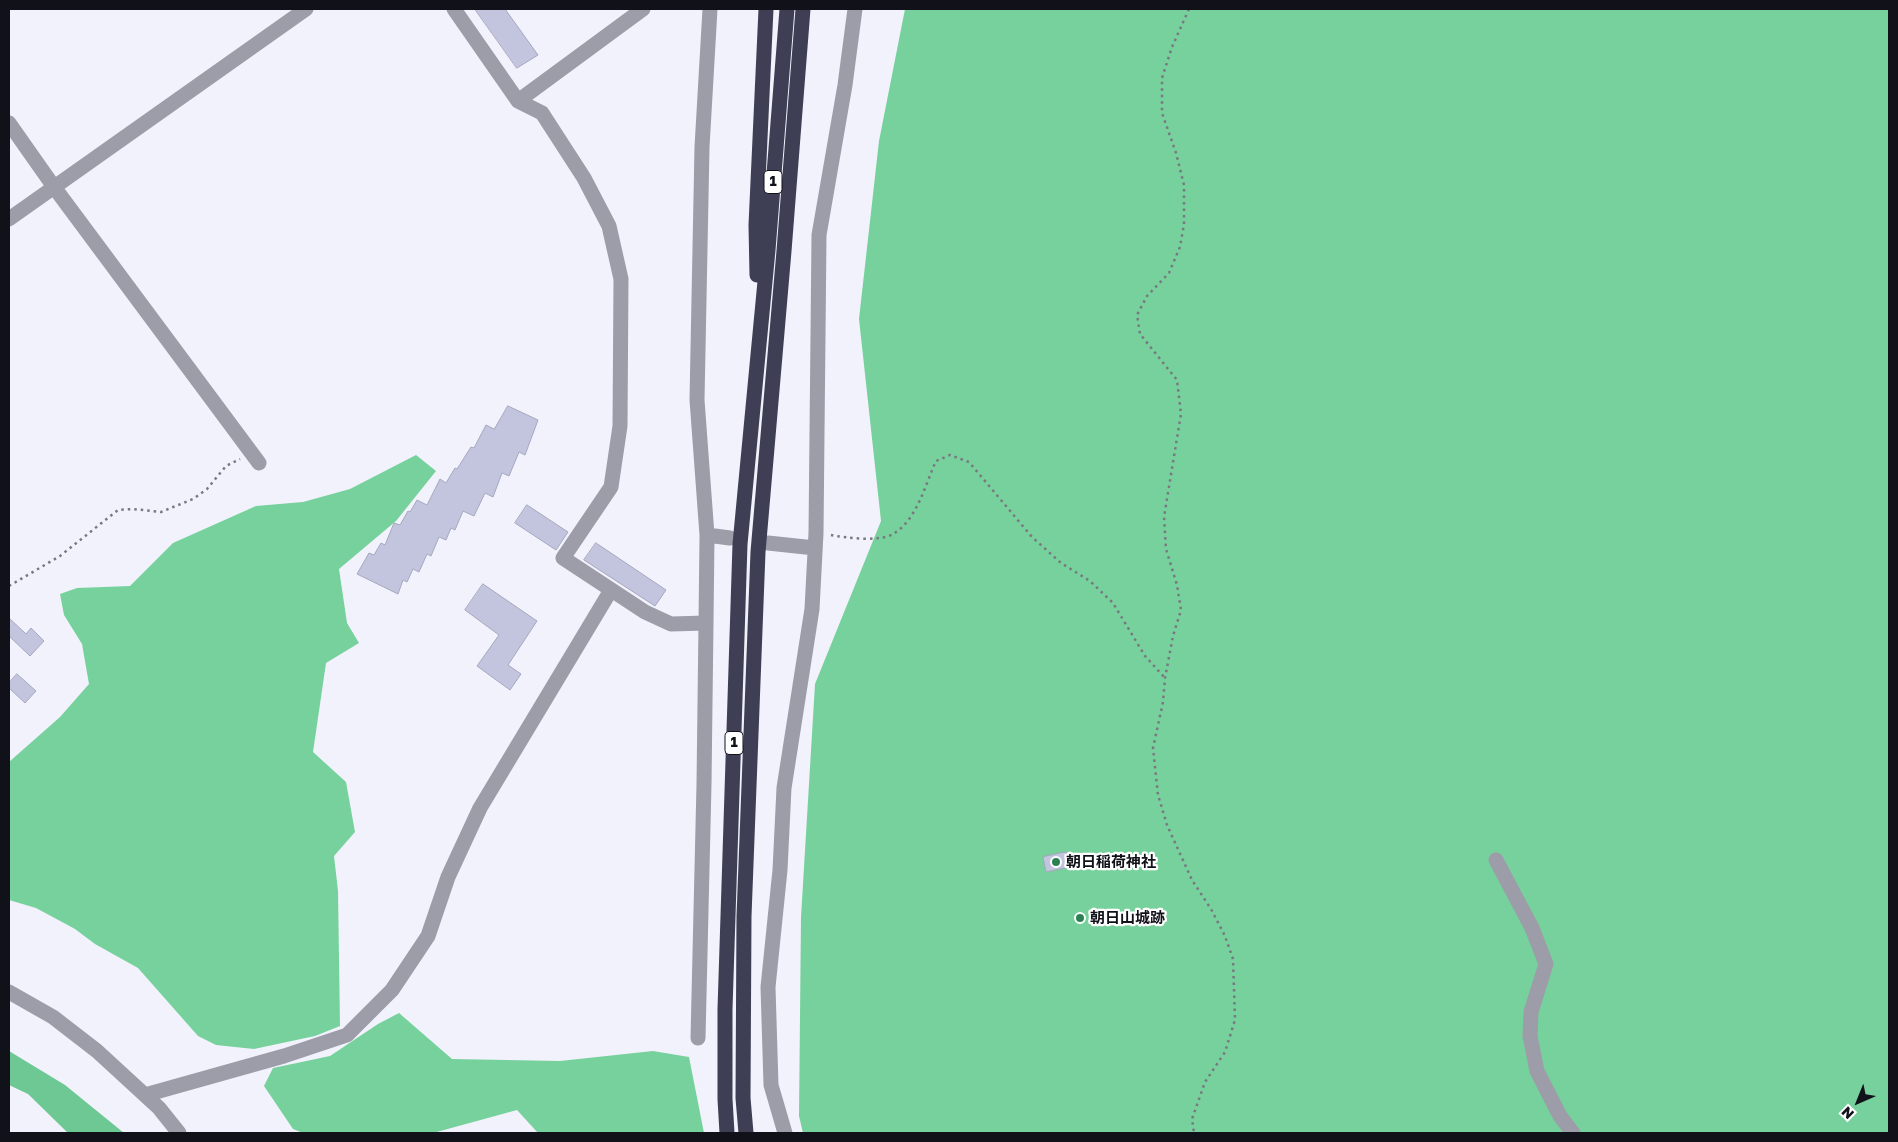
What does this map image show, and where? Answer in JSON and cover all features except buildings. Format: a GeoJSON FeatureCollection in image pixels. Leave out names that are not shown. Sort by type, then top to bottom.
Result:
{"type":"FeatureCollection","features":[{"type":"Feature","properties":{"kind":"highway"},"geometry":{"type":"LineString","coordinates":[[758,354],[756,225],[766,9]]}},
{"type":"Feature","properties":{"kind":"highway","name":"1"},"geometry":{"type":"LineString","coordinates":[[727,1133],[724,1099],[725,1000],[740,544],[787,9]]}},
{"type":"Feature","properties":{"kind":"highway"},"geometry":{"type":"LineString","coordinates":[[746,1133],[743,1098],[744,916],[758,552],[804,9]]}},
{"type":"Feature","properties":{"kind":"street"},"geometry":{"type":"LineString","coordinates":[[9,219],[306,9]]}},
{"type":"Feature","properties":{"kind":"street"},"geometry":{"type":"LineString","coordinates":[[454,9],[518,101],[542,113],[584,178],[609,226],[621,279],[620,426],[611,487],[563,558],[645,612],[671,624],[706,623]]}},
{"type":"Feature","properties":{"kind":"street"},"geometry":{"type":"LineString","coordinates":[[518,101],[643,9]]}},
{"type":"Feature","properties":{"kind":"street"},"geometry":{"type":"LineString","coordinates":[[698,1038],[707,536],[697,400],[697,327],[702,147],[710,9]]}},
{"type":"Feature","properties":{"kind":"street"},"geometry":{"type":"LineString","coordinates":[[785,1133],[771,1085],[768,987],[780,870],[784,788],[812,609],[816,541],[819,235],[845,86],[855,9]]}},
{"type":"Feature","properties":{"kind":"street"},"geometry":{"type":"LineString","coordinates":[[9,123],[54,187],[255,458]]}},
{"type":"Feature","properties":{"kind":"street"},"geometry":{"type":"LineString","coordinates":[[707,536],[730,538]]}},
{"type":"Feature","properties":{"kind":"street"},"geometry":{"type":"LineString","coordinates":[[768,543],[816,541]]}},
{"type":"Feature","properties":{"kind":"street"},"geometry":{"type":"LineString","coordinates":[[145,1095],[284,1056],[347,1035],[386,996],[428,936],[448,876],[480,808],[611,590]]}},
{"type":"Feature","properties":{"kind":"street"},"geometry":{"type":"LineString","coordinates":[[1496,860],[1532,928],[1546,964],[1531,1012],[1530,1036],[1537,1071],[1560,1116],[1572,1133]]}},
{"type":"Feature","properties":{"kind":"street"},"geometry":{"type":"LineString","coordinates":[[9,992],[53,1017],[90,1045],[159,1108],[180,1133]]}},
{"type":"Feature","properties":{"kind":"path"},"geometry":{"type":"LineString","coordinates":[[1189,9],[1172,48],[1162,78],[1162,113],[1184,185],[1184,224],[1180,247],[1168,274],[1147,296],[1137,315],[1140,334],[1177,380],[1181,414],[1164,517],[1166,549],[1177,585],[1181,610],[1172,636],[1163,702],[1153,748],[1158,795],[1167,825],[1192,880],[1211,909],[1225,936],[1232,959],[1236,1020],[1225,1052],[1205,1082],[1192,1119],[1194,1133]]}},
{"type":"Feature","properties":{"kind":"path"},"geometry":{"type":"LineString","coordinates":[[816,541],[869,539],[892,535],[909,520],[936,461],[950,455],[968,462],[1032,537],[1061,563],[1090,581],[1113,603],[1145,656],[1165,678]]}},
{"type":"Feature","properties":{"kind":"path"},"geometry":{"type":"LineString","coordinates":[[9,586],[60,556],[118,510],[133,509],[161,512],[193,500],[207,489],[226,466],[255,458]]}},
{"type":"Feature","properties":{"kind":"shaded area"},"geometry":{"type":"Polygon","coordinates":[[[905,9],[1889,9],[1889,1133],[803,1133],[799,1116],[801,917],[815,684],[881,521],[859,319],[879,141],[905,9]]]}},
{"type":"Feature","properties":{"kind":"shaded area"},"geometry":{"type":"Polygon","coordinates":[[[416,455],[436,471],[396,521],[339,569],[347,623],[359,643],[326,663],[313,752],[346,782],[355,832],[334,856],[338,891],[340,1026],[315,1036],[254,1049],[216,1045],[198,1036],[138,968],[95,944],[75,929],[36,908],[9,900],[9,762],[60,717],[89,684],[82,644],[64,615],[60,594],[77,588],[130,586],[173,543],[256,506],[303,502],[350,489],[416,455]]]}},
{"type":"Feature","properties":{"kind":"shaded area"},"geometry":{"type":"Polygon","coordinates":[[[399,1013],[452,1059],[560,1061],[653,1051],[689,1057],[704,1133],[538,1133],[517,1110],[433,1133],[303,1133],[293,1129],[264,1086],[273,1068],[330,1056],[378,1024],[399,1013]]]}},
{"type":"Feature","properties":{"kind":"shaded area"},"geometry":{"type":"Polygon","coordinates":[[[9,1051],[65,1085],[124,1133],[68,1133],[28,1094],[9,1085],[9,1051]]]}},
{"type":"Feature","properties":{"kind":"place","name":"朝日稲荷神社"},"geometry":{"type":"Point","coordinates":[1056,862]}},
{"type":"Feature","properties":{"kind":"place","name":"朝日山城跡"},"geometry":{"type":"Point","coordinates":[1080,918]}}]}
